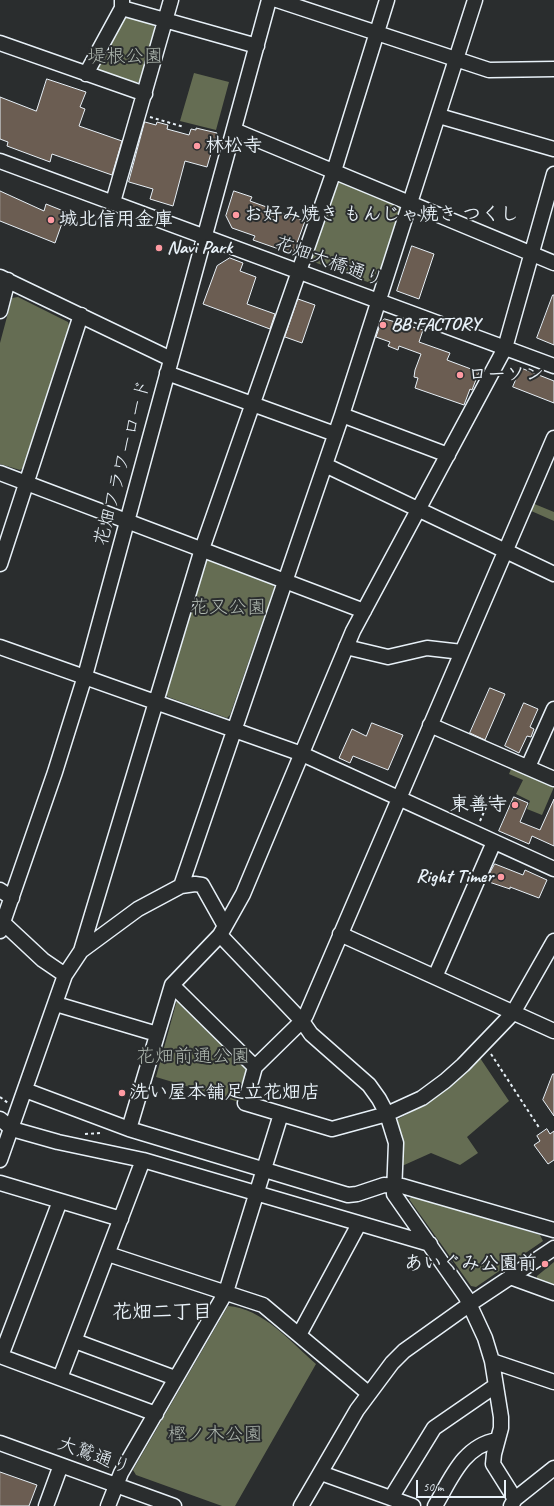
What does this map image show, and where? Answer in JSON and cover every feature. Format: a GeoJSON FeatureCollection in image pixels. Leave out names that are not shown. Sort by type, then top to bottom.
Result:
{"type":"FeatureCollection","features":[{"type":"Feature","properties":{"kind":"street"},"geometry":{"type":"LineString","coordinates":[[113,202],[171,0]]}},
{"type":"Feature","properties":{"kind":"street","name":"花畑フラワーロード"},"geometry":{"type":"LineString","coordinates":[[1,925],[12,898],[55,772],[85,676],[269,0]]}},
{"type":"Feature","properties":{"kind":"street"},"geometry":{"type":"LineString","coordinates":[[277,0],[489,70],[554,69]]}},
{"type":"Feature","properties":{"kind":"street"},"geometry":{"type":"LineString","coordinates":[[82,951],[202,549],[334,171],[387,0]]}},
{"type":"Feature","properties":{"kind":"street"},"geometry":{"type":"LineString","coordinates":[[181,886],[284,580],[342,415],[475,0]]}},
{"type":"Feature","properties":{"kind":"street"},"geometry":{"type":"LineString","coordinates":[[86,74],[122,4],[166,20],[256,46]]}},
{"type":"Feature","properties":{"kind":"street"},"geometry":{"type":"LineString","coordinates":[[0,43],[145,94]]}},
{"type":"Feature","properties":{"kind":"street"},"geometry":{"type":"LineString","coordinates":[[439,116],[554,150]]}},
{"type":"Feature","properties":{"kind":"street"},"geometry":{"type":"LineString","coordinates":[[234,130],[554,263]]}},
{"type":"Feature","properties":{"kind":"street","name":"花畑大橋通り"},"geometry":{"type":"LineString","coordinates":[[0,161],[554,366]]}},
{"type":"Feature","properties":{"kind":"street"},"geometry":{"type":"LineString","coordinates":[[129,1129],[172,985],[223,930],[243,894],[346,647],[505,348],[554,174]]}},
{"type":"Feature","properties":{"kind":"street"},"geometry":{"type":"LineString","coordinates":[[0,311],[4,278],[171,359]]}},
{"type":"Feature","properties":{"kind":"street"},"geometry":{"type":"LineString","coordinates":[[0,564],[81,315]]}},
{"type":"Feature","properties":{"kind":"street"},"geometry":{"type":"LineString","coordinates":[[167,373],[335,434]]}},
{"type":"Feature","properties":{"kind":"street"},"geometry":{"type":"LineString","coordinates":[[342,415],[448,455]]}},
{"type":"Feature","properties":{"kind":"street"},"geometry":{"type":"LineString","coordinates":[[554,438],[507,551],[302,1021],[255,1067],[245,1103],[332,1129],[387,1114],[422,1098],[440,1085],[513,1013],[554,941]]}},
{"type":"Feature","properties":{"kind":"street"},"geometry":{"type":"LineString","coordinates":[[325,465],[554,574]]}},
{"type":"Feature","properties":{"kind":"street"},"geometry":{"type":"LineString","coordinates":[[0,473],[364,611]]}},
{"type":"Feature","properties":{"kind":"street"},"geometry":{"type":"LineString","coordinates":[[0,647],[302,754],[554,869]]}},
{"type":"Feature","properties":{"kind":"street"},"geometry":{"type":"LineString","coordinates":[[346,647],[388,658],[427,648],[462,652]]}},
{"type":"Feature","properties":{"kind":"street"},"geometry":{"type":"LineString","coordinates":[[528,767],[554,709]]}},
{"type":"Feature","properties":{"kind":"street"},"geometry":{"type":"LineString","coordinates":[[430,725],[554,779]]}},
{"type":"Feature","properties":{"kind":"street"},"geometry":{"type":"LineString","coordinates":[[435,977],[494,842]]}},
{"type":"Feature","properties":{"kind":"street"},"geometry":{"type":"LineString","coordinates":[[0,1160],[65,975],[82,951],[138,909],[181,886],[195,884],[202,885],[223,930],[302,1021],[311,1034],[369,1086],[379,1099],[387,1114],[396,1143],[394,1194],[470,1304],[485,1338],[492,1361],[501,1417],[501,1428],[497,1440],[493,1464],[513,1502],[554,1468]]}},
{"type":"Feature","properties":{"kind":"street"},"geometry":{"type":"LineString","coordinates":[[0,890],[12,898]]}},
{"type":"Feature","properties":{"kind":"street"},"geometry":{"type":"LineString","coordinates":[[1,925],[43,960],[65,975]]}},
{"type":"Feature","properties":{"kind":"street"},"geometry":{"type":"LineString","coordinates":[[340,934],[554,1032]]}},
{"type":"Feature","properties":{"kind":"street"},"geometry":{"type":"LineString","coordinates":[[172,985],[255,1067]]}},
{"type":"Feature","properties":{"kind":"street"},"geometry":{"type":"LineString","coordinates":[[56,1004],[157,1034]]}},
{"type":"Feature","properties":{"kind":"street"},"geometry":{"type":"LineString","coordinates":[[25,1090],[129,1129],[348,1195],[357,1194],[384,1186],[402,1186],[554,1230]]}},
{"type":"Feature","properties":{"kind":"street"},"geometry":{"type":"LineString","coordinates":[[108,1506],[115,1484],[226,1292],[255,1193],[281,1114]]}},
{"type":"Feature","properties":{"kind":"street"},"geometry":{"type":"LineString","coordinates":[[0,1119],[12,1129],[58,1142],[143,1160],[430,1244]]}},
{"type":"Feature","properties":{"kind":"street"},"geometry":{"type":"LineString","coordinates":[[60,1378],[143,1160]]}},
{"type":"Feature","properties":{"kind":"street"},"geometry":{"type":"LineString","coordinates":[[0,1183],[121,1219]]}},
{"type":"Feature","properties":{"kind":"street"},"geometry":{"type":"LineString","coordinates":[[60,1201],[1,1356],[156,1414]]}},
{"type":"Feature","properties":{"kind":"street"},"geometry":{"type":"LineString","coordinates":[[299,1335],[359,1224]]}},
{"type":"Feature","properties":{"kind":"street"},"geometry":{"type":"LineString","coordinates":[[301,1506],[368,1393],[392,1362],[470,1304],[554,1248]]}},
{"type":"Feature","properties":{"kind":"street"},"geometry":{"type":"LineString","coordinates":[[108,1254],[263,1305],[368,1393]]}},
{"type":"Feature","properties":{"kind":"street"},"geometry":{"type":"LineString","coordinates":[[510,1277],[554,1293]]}},
{"type":"Feature","properties":{"kind":"street"},"geometry":{"type":"LineString","coordinates":[[75,1341],[175,1378]]}},
{"type":"Feature","properties":{"kind":"street"},"geometry":{"type":"LineString","coordinates":[[492,1361],[554,1382]]}},
{"type":"Feature","properties":{"kind":"street"},"geometry":{"type":"LineString","coordinates":[[391,1498],[434,1428],[495,1386]]}},
{"type":"Feature","properties":{"kind":"street"},"geometry":{"type":"LineString","coordinates":[[435,1506],[464,1457],[485,1442],[497,1440]]}},
{"type":"Feature","properties":{"kind":"street","name":"大鷲通り"},"geometry":{"type":"LineString","coordinates":[[0,1443],[174,1506]]}},
{"type":"Feature","properties":{"kind":"street"},"geometry":{"type":"LineString","coordinates":[[46,1506],[61,1465]]}},
{"type":"Feature","properties":{"kind":"street"},"geometry":{"type":"LineString","coordinates":[[321,1473],[413,1506]]}},
{"type":"Feature","properties":{"kind":"path"},"geometry":{"type":"LineString","coordinates":[[139,114],[184,127]]}},
{"type":"Feature","properties":{"kind":"path"},"geometry":{"type":"LineString","coordinates":[[478,826],[491,796],[505,802]]}},
{"type":"Feature","properties":{"kind":"path"},"geometry":{"type":"LineString","coordinates":[[484,1043],[540,1129]]}},
{"type":"Feature","properties":{"kind":"green space","name":"堤根公園"},"geometry":{"type":"Polygon","coordinates":[[[129,17],[152,23],[155,28],[140,81],[136,83],[100,72],[98,65],[123,19],[129,17]]]}},
{"type":"Feature","properties":{"kind":"green space"},"geometry":{"type":"Polygon","coordinates":[[[194,73],[229,82],[216,130],[180,121],[194,73]]]}},
{"type":"Feature","properties":{"kind":"green space"},"geometry":{"type":"Polygon","coordinates":[[[341,182],[400,206],[402,211],[378,282],[373,284],[314,262],[311,257],[336,185],[341,182]]]}},
{"type":"Feature","properties":{"kind":"green space"},"geometry":{"type":"Polygon","coordinates":[[[18,297],[68,322],[70,328],[23,468],[20,470],[0,464],[0,343],[12,298],[18,297]]]}},
{"type":"Feature","properties":{"kind":"green space"},"geometry":{"type":"Polygon","coordinates":[[[532,503],[554,512],[554,521],[529,510],[532,503]]]}},
{"type":"Feature","properties":{"kind":"green space","name":"花又公園"},"geometry":{"type":"Polygon","coordinates":[[[207,559],[273,583],[274,588],[230,715],[227,718],[168,697],[166,694],[204,561],[207,559]]]}},
{"type":"Feature","properties":{"kind":"green space"},"geometry":{"type":"Polygon","coordinates":[[[512,767],[554,787],[542,815],[527,809],[530,801],[516,794],[523,780],[509,774],[512,767]]]}},
{"type":"Feature","properties":{"kind":"green space","name":"花畑前通公園"},"geometry":{"type":"Polygon","coordinates":[[[177,1000],[247,1067],[239,1102],[156,1077],[177,1000]]]}},
{"type":"Feature","properties":{"kind":"green space"},"geometry":{"type":"Polygon","coordinates":[[[480,1058],[509,1101],[467,1137],[478,1153],[460,1165],[431,1153],[402,1166],[401,1139],[396,1123],[398,1119],[428,1103],[453,1084],[480,1058]]]}},
{"type":"Feature","properties":{"kind":"green space"},"geometry":{"type":"Polygon","coordinates":[[[413,1196],[540,1235],[543,1241],[476,1287],[471,1286],[409,1199],[413,1196]]]}},
{"type":"Feature","properties":{"kind":"green space"},"geometry":{"type":"Polygon","coordinates":[[[554,1262],[554,1287],[537,1281],[537,1276],[554,1262]]]}},
{"type":"Feature","properties":{"kind":"green space","name":"樫ノ木公園"},"geometry":{"type":"Polygon","coordinates":[[[228,1306],[241,1308],[264,1319],[316,1364],[235,1506],[222,1506],[136,1475],[133,1470],[228,1306]]]}},
{"type":"Feature","properties":{"kind":"building"},"geometry":{"type":"Polygon","coordinates":[[[47,79],[86,92],[80,107],[85,109],[79,126],[122,141],[112,175],[52,154],[50,162],[7,146],[8,142],[0,139],[0,97],[36,111],[47,79]]]}},
{"type":"Feature","properties":{"kind":"building"},"geometry":{"type":"Polygon","coordinates":[[[145,122],[156,125],[157,122],[168,125],[167,129],[189,135],[191,129],[196,130],[196,128],[217,133],[207,167],[185,161],[173,206],[150,199],[153,189],[129,182],[145,122]]]}},
{"type":"Feature","properties":{"kind":"building"},"geometry":{"type":"Polygon","coordinates":[[[0,191],[44,211],[46,204],[66,212],[55,243],[0,221],[0,191]]]}},
{"type":"Feature","properties":{"kind":"building"},"geometry":{"type":"Polygon","coordinates":[[[234,191],[252,197],[250,201],[305,221],[293,254],[253,240],[255,236],[232,228],[226,216],[234,191]]]}},
{"type":"Feature","properties":{"kind":"building"},"geometry":{"type":"Polygon","coordinates":[[[412,246],[434,254],[419,299],[397,291],[412,246]]]}},
{"type":"Feature","properties":{"kind":"building"},"geometry":{"type":"Polygon","coordinates":[[[230,258],[243,263],[240,271],[256,277],[247,304],[275,314],[270,329],[203,304],[217,266],[230,258]]]}},
{"type":"Feature","properties":{"kind":"building"},"geometry":{"type":"Polygon","coordinates":[[[554,295],[554,345],[537,338],[554,295]]]}},
{"type":"Feature","properties":{"kind":"building"},"geometry":{"type":"Polygon","coordinates":[[[298,299],[315,305],[302,343],[285,337],[298,299]]]}},
{"type":"Feature","properties":{"kind":"building"},"geometry":{"type":"Polygon","coordinates":[[[385,319],[423,330],[419,342],[450,353],[447,360],[479,372],[464,405],[415,388],[418,378],[414,377],[415,370],[421,354],[399,346],[398,350],[388,346],[390,342],[376,337],[381,322],[385,319]]]}},
{"type":"Feature","properties":{"kind":"building"},"geometry":{"type":"Polygon","coordinates":[[[521,368],[554,381],[554,403],[513,387],[521,368]]]}},
{"type":"Feature","properties":{"kind":"building"},"geometry":{"type":"Polygon","coordinates":[[[490,688],[505,694],[485,740],[470,733],[490,688]]]}},
{"type":"Feature","properties":{"kind":"building"},"geometry":{"type":"Polygon","coordinates":[[[524,703],[538,709],[530,727],[534,729],[531,737],[527,736],[519,753],[505,746],[524,703]]]}},
{"type":"Feature","properties":{"kind":"building"},"geometry":{"type":"Polygon","coordinates":[[[372,723],[403,735],[388,770],[353,756],[350,763],[339,758],[352,729],[366,736],[372,723]]]}},
{"type":"Feature","properties":{"kind":"building"},"geometry":{"type":"Polygon","coordinates":[[[514,797],[528,803],[520,822],[540,830],[554,799],[554,846],[532,836],[529,844],[499,831],[514,797]]]}},
{"type":"Feature","properties":{"kind":"building"},"geometry":{"type":"Polygon","coordinates":[[[495,864],[523,875],[525,870],[547,880],[539,898],[510,887],[510,889],[486,881],[495,864]]]}},
{"type":"Feature","properties":{"kind":"building"},"geometry":{"type":"Polygon","coordinates":[[[554,1074],[554,1116],[543,1100],[554,1074]]]}},
{"type":"Feature","properties":{"kind":"building"},"geometry":{"type":"Polygon","coordinates":[[[547,1129],[550,1134],[554,1131],[554,1160],[548,1164],[534,1145],[540,1141],[537,1136],[547,1129]]]}},
{"type":"Feature","properties":{"kind":"building"},"geometry":{"type":"Polygon","coordinates":[[[0,1472],[37,1485],[29,1506],[0,1506],[0,1472]]]}},
{"type":"Feature","properties":{"kind":"place","name":"林松寺"},"geometry":{"type":"Point","coordinates":[197,146]}},
{"type":"Feature","properties":{"kind":"place","name":"お好み焼き もんじゃ焼き つくし"},"geometry":{"type":"Point","coordinates":[236,215]}},
{"type":"Feature","properties":{"kind":"place","name":"城北信用金庫"},"geometry":{"type":"Point","coordinates":[51,220]}},
{"type":"Feature","properties":{"kind":"place","name":"Navi Park"},"geometry":{"type":"Point","coordinates":[159,248]}},
{"type":"Feature","properties":{"kind":"place","name":"BB FACTORY"},"geometry":{"type":"Point","coordinates":[383,325]}},
{"type":"Feature","properties":{"kind":"place","name":"ローソン"},"geometry":{"type":"Point","coordinates":[460,375]}},
{"type":"Feature","properties":{"kind":"place","name":"東善寺"},"geometry":{"type":"Point","coordinates":[515,805]}},
{"type":"Feature","properties":{"kind":"place","name":"Right Timer"},"geometry":{"type":"Point","coordinates":[501,877]}},
{"type":"Feature","properties":{"kind":"place","name":"洗い屋本舗足立花畑店"},"geometry":{"type":"Point","coordinates":[122,1093]}},
{"type":"Feature","properties":{"kind":"place","name":"あいぐみ公園前"},"geometry":{"type":"Point","coordinates":[545,1264]}},
{"type":"Feature","properties":{"kind":"district","name":"花畑二丁目"},"geometry":{"type":"Point","coordinates":[162,1313]}}]}
